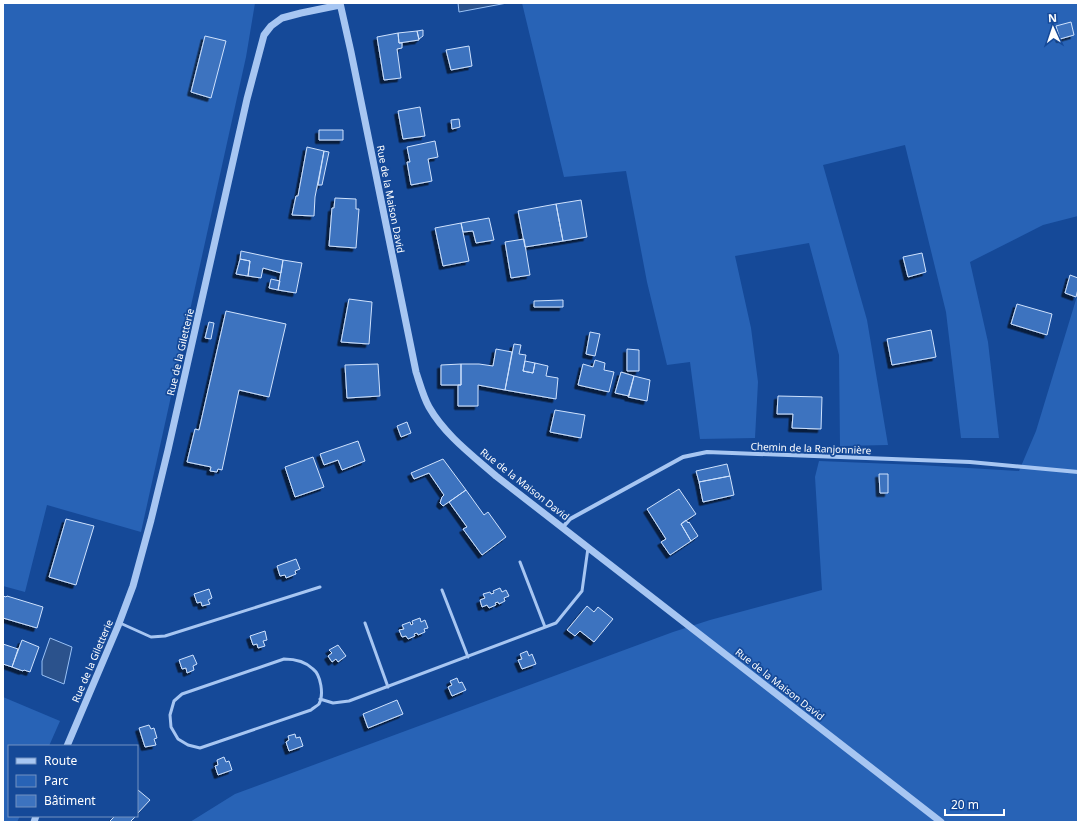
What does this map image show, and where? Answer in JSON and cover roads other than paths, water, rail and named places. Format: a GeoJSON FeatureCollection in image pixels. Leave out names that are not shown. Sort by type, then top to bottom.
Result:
{"type":"FeatureCollection","features":[{"type":"Feature","properties":{"kind":"street","name":"Rue de la Maison David"},"geometry":{"type":"LineString","coordinates":[[340,4],[416,372],[430,407],[442,426],[458,443],[496,476],[941,822]]}},
{"type":"Feature","properties":{"kind":"street","name":"Rue de la Giletterie"},"geometry":{"type":"LineString","coordinates":[[67,745],[133,586],[151,520],[264,35],[271,26],[282,18],[340,4]]}},
{"type":"Feature","properties":{"kind":"street","name":"Chemin de la Ranjonnière"},"geometry":{"type":"LineString","coordinates":[[563,528],[570,519],[683,457],[707,452],[970,462],[1078,472]]}},
{"type":"Feature","properties":{"kind":"lane"},"geometry":{"type":"LineString","coordinates":[[320,699],[333,703],[350,701],[388,688],[556,623],[582,591],[588,547]]}},
{"type":"Feature","properties":{"kind":"lane"},"geometry":{"type":"LineString","coordinates":[[520,562],[545,627]]}},
{"type":"Feature","properties":{"kind":"lane"},"geometry":{"type":"LineString","coordinates":[[119,623],[151,637],[165,636],[320,587]]}},
{"type":"Feature","properties":{"kind":"lane"},"geometry":{"type":"LineString","coordinates":[[442,590],[468,657]]}},
{"type":"Feature","properties":{"kind":"lane"},"geometry":{"type":"LineString","coordinates":[[365,623],[388,688]]}},
{"type":"Feature","properties":{"kind":"lane"},"geometry":{"type":"LineString","coordinates":[[284,659],[295,659],[314,669],[320,682],[320,699],[319,704],[311,710],[200,748],[188,746],[178,739],[171,727],[170,715],[174,701],[182,694],[284,659]]}}]}
